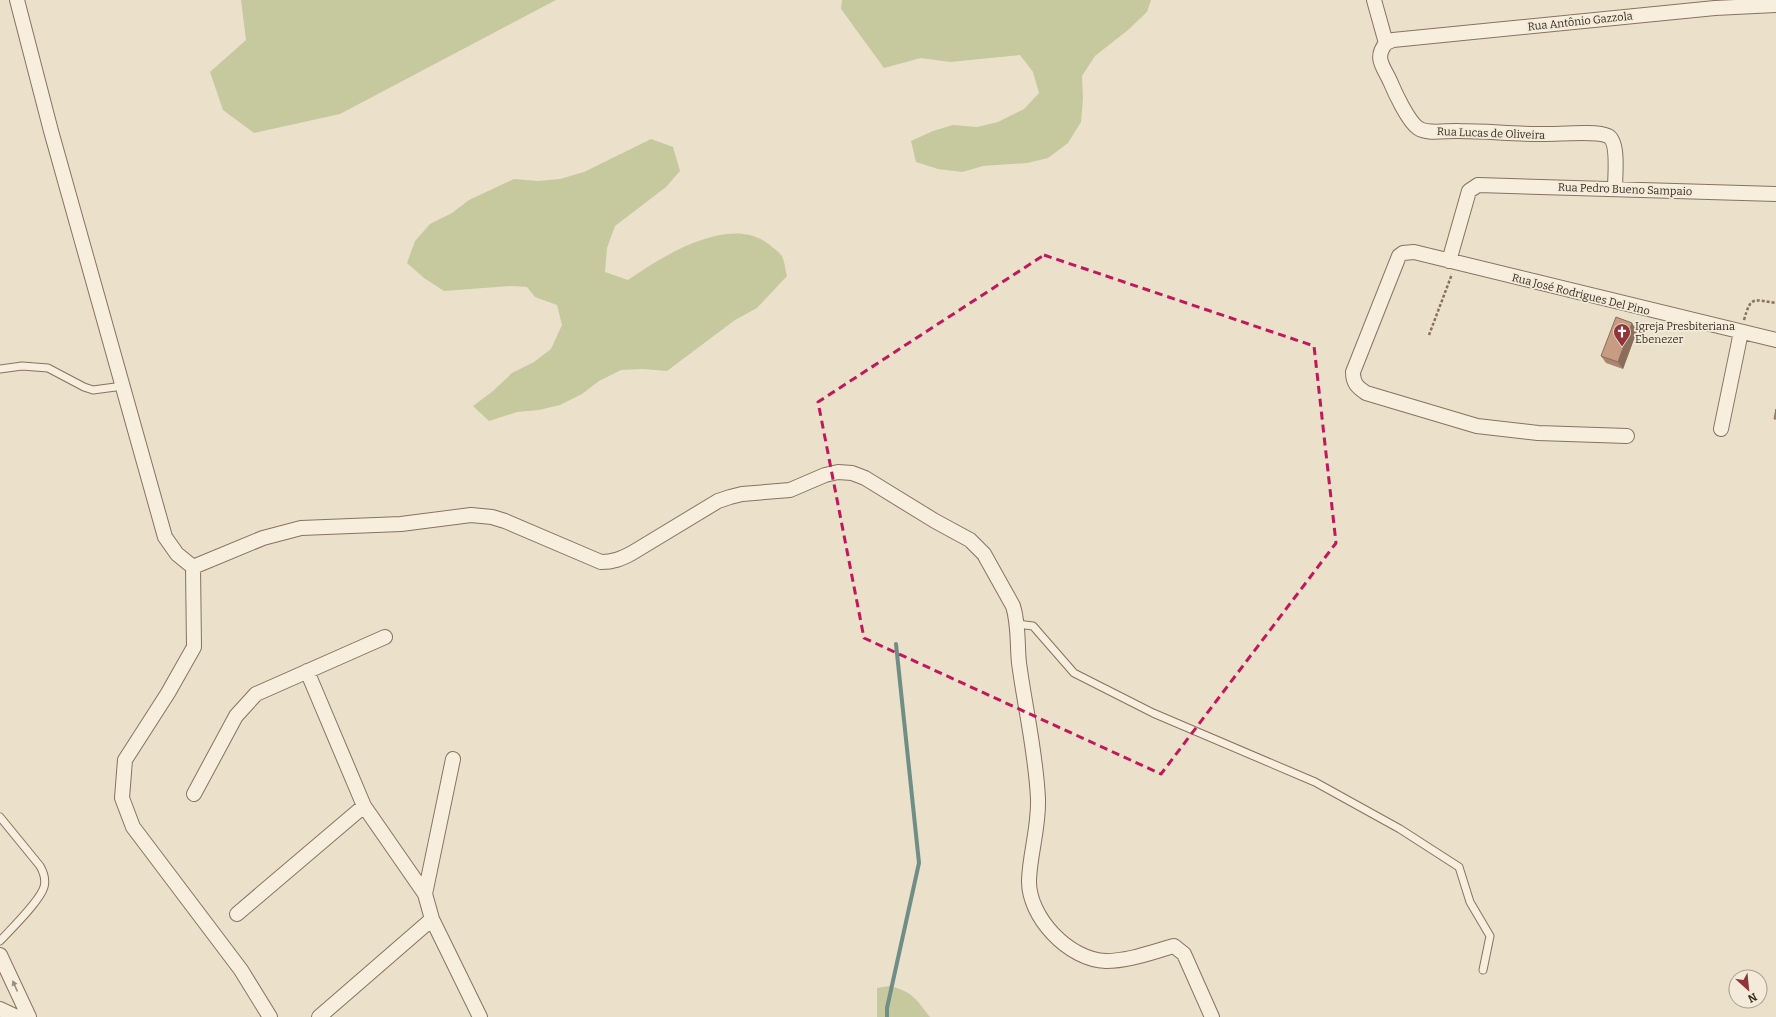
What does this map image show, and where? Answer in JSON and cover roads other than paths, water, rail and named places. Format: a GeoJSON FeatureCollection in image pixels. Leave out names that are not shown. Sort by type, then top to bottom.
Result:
{"type":"FeatureCollection","features":[{"type":"Feature","properties":{"kind":"street"},"geometry":{"type":"LineString","coordinates":[[17,0],[51,131],[165,537],[177,554],[193,567]]}},
{"type":"Feature","properties":{"kind":"street"},"geometry":{"type":"LineString","coordinates":[[1374,0],[1386,43]]}},
{"type":"Feature","properties":{"kind":"street","name":"Rua Antônio Gazzola"},"geometry":{"type":"LineString","coordinates":[[1386,43],[1393,40],[1574,21],[1715,8],[1776,5]]}},
{"type":"Feature","properties":{"kind":"street","name":"Rua Lucas de Oliveira"},"geometry":{"type":"LineString","coordinates":[[1386,43],[1380,51],[1380,59],[1399,100],[1414,125],[1419,129],[1426,131],[1597,134],[1608,136],[1613,141],[1615,148],[1615,188]]}},
{"type":"Feature","properties":{"kind":"street","name":"Rua Pedro Bueno Sampaio"},"geometry":{"type":"LineString","coordinates":[[1452,262],[1469,191],[1478,185],[1776,194]]}},
{"type":"Feature","properties":{"kind":"street","name":"Rua José Rodrigues Del Pino"},"geometry":{"type":"LineString","coordinates":[[1627,436],[1538,433],[1477,426],[1366,393],[1358,387],[1353,380],[1353,372],[1396,260],[1403,253],[1414,252],[1776,340]]}},
{"type":"Feature","properties":{"kind":"street"},"geometry":{"type":"LineString","coordinates":[[1721,429],[1741,332]]}},
{"type":"Feature","properties":{"kind":"street"},"geometry":{"type":"LineString","coordinates":[[193,567],[263,538],[301,528],[401,524],[471,514],[492,517],[601,562],[610,562],[632,553],[718,501],[742,494],[790,490],[825,475],[838,472],[852,473],[865,478],[975,544],[984,554],[1013,606],[1017,624],[1019,657],[1033,751],[1038,799],[1037,825],[1029,880],[1032,901],[1036,910],[1048,927],[1071,948],[1082,955],[1093,959],[1106,961],[1121,960],[1174,946],[1184,954],[1212,1017]]}},
{"type":"Feature","properties":{"kind":"street"},"geometry":{"type":"LineString","coordinates":[[193,567],[194,648],[168,693],[125,760],[122,798],[133,827],[241,970],[270,1017]]}},
{"type":"Feature","properties":{"kind":"street"},"geometry":{"type":"LineString","coordinates":[[194,794],[236,716],[256,694],[385,637]]}},
{"type":"Feature","properties":{"kind":"street"},"geometry":{"type":"LineString","coordinates":[[307,671],[364,806],[425,894],[432,919],[480,1017]]}},
{"type":"Feature","properties":{"kind":"street"},"geometry":{"type":"LineString","coordinates":[[425,894],[453,759]]}},
{"type":"Feature","properties":{"kind":"street"},"geometry":{"type":"LineString","coordinates":[[237,914],[364,806]]}},
{"type":"Feature","properties":{"kind":"street"},"geometry":{"type":"LineString","coordinates":[[319,1017],[432,919]]}},
{"type":"Feature","properties":{"kind":"street"},"geometry":{"type":"LineString","coordinates":[[0,955],[29,1017]]}},
{"type":"Feature","properties":{"kind":"street"},"geometry":{"type":"LineString","coordinates":[[0,1009],[17,1017]]}},
{"type":"Feature","properties":{"kind":"lane"},"geometry":{"type":"LineString","coordinates":[[0,369],[22,366],[48,368],[84,388],[93,390],[123,386]]}},
{"type":"Feature","properties":{"kind":"lane"},"geometry":{"type":"LineString","coordinates":[[1017,624],[1032,626],[1074,673],[1153,713],[1314,782],[1400,829],[1459,867],[1470,902],[1490,936],[1483,970]]}},
{"type":"Feature","properties":{"kind":"lane"},"geometry":{"type":"LineString","coordinates":[[0,817],[40,866],[44,874],[45,882],[44,889],[35,902],[0,940]]}},
{"type":"Feature","properties":{"kind":"waterway"},"geometry":{"type":"LineString","coordinates":[[887,1017],[887,1008],[919,863],[896,644]]}},
{"type":"Feature","properties":{"kind":"place","name":"Igreja Presbiteriana Ebenezer"},"geometry":{"type":"Point","coordinates":[1622,347]}}]}
